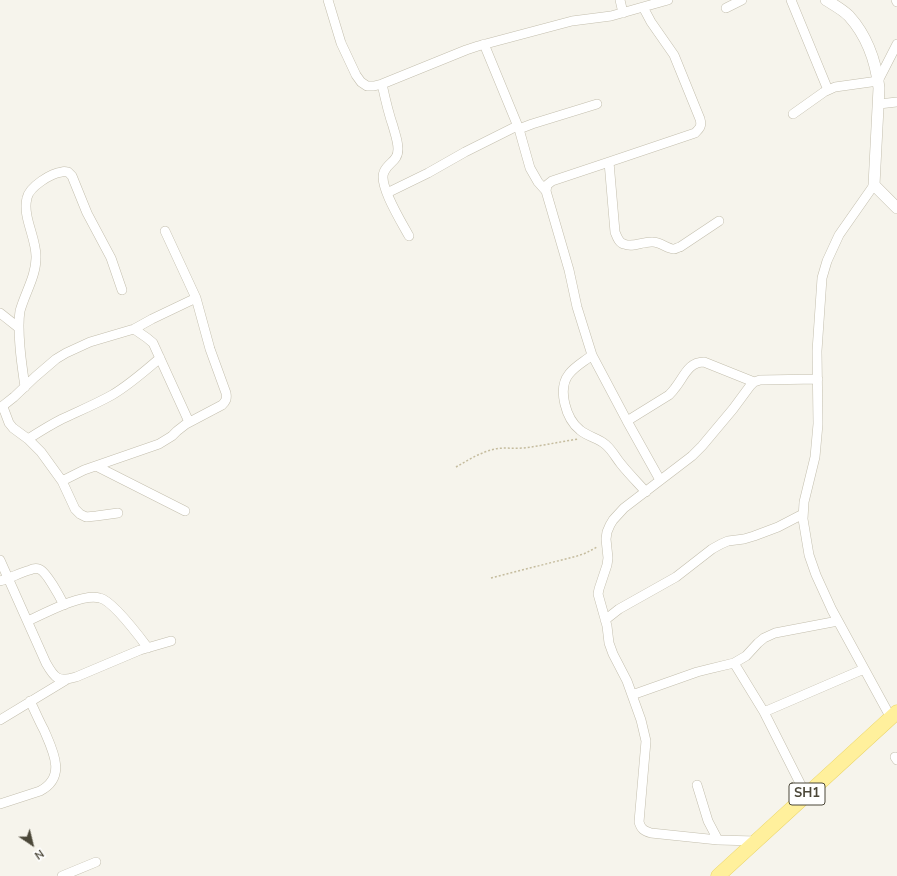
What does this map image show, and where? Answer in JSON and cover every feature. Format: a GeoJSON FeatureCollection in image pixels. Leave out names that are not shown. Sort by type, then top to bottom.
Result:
{"type":"FeatureCollection","features":[{"type":"Feature","properties":{"kind":"main road","name":"SH1"},"geometry":{"type":"LineString","coordinates":[[718,876],[894,715]]}},
{"type":"Feature","properties":{"kind":"street"},"geometry":{"type":"LineString","coordinates":[[328,0],[341,43],[356,75],[361,82],[367,86],[382,84],[484,44],[572,21],[623,13],[668,0]]}},
{"type":"Feature","properties":{"kind":"street"},"geometry":{"type":"LineString","coordinates":[[620,0],[623,13]]}},
{"type":"Feature","properties":{"kind":"street"},"geometry":{"type":"LineString","coordinates":[[726,8],[742,0]]}},
{"type":"Feature","properties":{"kind":"street"},"geometry":{"type":"LineString","coordinates":[[791,0],[828,90]]}},
{"type":"Feature","properties":{"kind":"street"},"geometry":{"type":"LineString","coordinates":[[826,0],[849,16],[870,49],[878,81],[879,104],[874,185],[840,235],[824,268],[821,287],[817,351],[818,424],[815,453],[804,502],[803,514],[806,541],[812,564],[821,588],[864,669],[894,715]]}},
{"type":"Feature","properties":{"kind":"street"},"geometry":{"type":"LineString","coordinates":[[643,7],[651,22],[674,55],[702,124],[700,128],[695,132],[552,181],[547,185],[546,191],[550,210],[569,270],[577,307],[592,354],[660,480]]}},
{"type":"Feature","properties":{"kind":"street"},"geometry":{"type":"LineString","coordinates":[[484,44],[518,127],[530,168],[538,182],[546,191]]}},
{"type":"Feature","properties":{"kind":"street"},"geometry":{"type":"LineString","coordinates":[[878,81],[897,44]]}},
{"type":"Feature","properties":{"kind":"street"},"geometry":{"type":"LineString","coordinates":[[793,114],[814,98],[835,87],[878,81]]}},
{"type":"Feature","properties":{"kind":"street"},"geometry":{"type":"LineString","coordinates":[[382,84],[396,136],[398,151],[397,157],[385,169],[382,175],[383,183],[409,236]]}},
{"type":"Feature","properties":{"kind":"street"},"geometry":{"type":"LineString","coordinates":[[879,104],[897,102]]}},
{"type":"Feature","properties":{"kind":"street"},"geometry":{"type":"LineString","coordinates":[[387,193],[423,176],[465,152],[518,127],[597,104]]}},
{"type":"Feature","properties":{"kind":"street"},"geometry":{"type":"LineString","coordinates":[[609,162],[615,232],[621,243],[633,245],[652,242],[674,249],[680,247],[719,221]]}},
{"type":"Feature","properties":{"kind":"street"},"geometry":{"type":"LineString","coordinates":[[25,387],[19,328],[20,312],[33,274],[36,258],[35,245],[26,213],[27,196],[41,181],[61,172],[68,172],[72,176],[85,207],[111,258],[122,290]]}},
{"type":"Feature","properties":{"kind":"street"},"geometry":{"type":"LineString","coordinates":[[874,185],[897,208]]}},
{"type":"Feature","properties":{"kind":"street"},"geometry":{"type":"LineString","coordinates":[[62,482],[76,474],[96,466],[159,444],[172,436],[189,422],[222,405],[227,397],[210,349],[196,298],[166,231]]}},
{"type":"Feature","properties":{"kind":"street"},"geometry":{"type":"LineString","coordinates":[[118,513],[86,517],[80,514],[75,509],[62,482],[40,452],[28,439],[13,428],[1,407],[56,359],[66,353],[90,342],[134,329],[196,298]]}},
{"type":"Feature","properties":{"kind":"street"},"geometry":{"type":"LineString","coordinates":[[0,313],[19,328]]}},
{"type":"Feature","properties":{"kind":"street"},"geometry":{"type":"LineString","coordinates":[[134,329],[153,343],[189,422]]}},
{"type":"Feature","properties":{"kind":"street"},"geometry":{"type":"LineString","coordinates":[[592,354],[568,375],[565,382],[563,398],[566,409],[578,429],[606,444],[622,466],[646,492]]}},
{"type":"Feature","properties":{"kind":"street"},"geometry":{"type":"LineString","coordinates":[[28,439],[61,420],[112,395],[125,387],[160,358]]}},
{"type":"Feature","properties":{"kind":"street"},"geometry":{"type":"LineString","coordinates":[[627,421],[668,395],[674,390],[687,371],[699,362],[704,362],[754,382]]}},
{"type":"Feature","properties":{"kind":"street"},"geometry":{"type":"LineString","coordinates":[[756,842],[718,840],[651,833],[641,828],[639,822],[646,740],[632,694],[612,654],[606,620],[598,594],[607,565],[607,532],[613,520],[635,500],[692,456],[733,409],[754,382],[760,380],[818,379]]}},
{"type":"Feature","properties":{"kind":"street"},"geometry":{"type":"LineString","coordinates":[[96,466],[185,511]]}},
{"type":"Feature","properties":{"kind":"street"},"geometry":{"type":"LineString","coordinates":[[606,620],[619,609],[676,577],[728,540],[744,539],[754,536],[778,527],[803,514]]}},
{"type":"Feature","properties":{"kind":"street"},"geometry":{"type":"LineString","coordinates":[[0,560],[4,580],[28,621],[50,671],[60,680],[66,680]]}},
{"type":"Feature","properties":{"kind":"street"},"geometry":{"type":"LineString","coordinates":[[4,580],[38,568],[47,576],[64,605]]}},
{"type":"Feature","properties":{"kind":"street"},"geometry":{"type":"LineString","coordinates":[[28,621],[81,598],[92,596],[101,598],[109,603],[148,648]]}},
{"type":"Feature","properties":{"kind":"street"},"geometry":{"type":"LineString","coordinates":[[632,694],[703,670],[734,663],[746,656],[764,638],[775,633],[838,621]]}},
{"type":"Feature","properties":{"kind":"street"},"geometry":{"type":"LineString","coordinates":[[0,720],[66,680],[140,650],[171,642]]}},
{"type":"Feature","properties":{"kind":"street"},"geometry":{"type":"LineString","coordinates":[[734,663],[764,712],[806,795]]}},
{"type":"Feature","properties":{"kind":"street"},"geometry":{"type":"LineString","coordinates":[[764,712],[864,669]]}},
{"type":"Feature","properties":{"kind":"street"},"geometry":{"type":"LineString","coordinates":[[0,804],[46,788],[51,782],[54,774],[56,765],[54,752],[30,701]]}},
{"type":"Feature","properties":{"kind":"street"},"geometry":{"type":"LineString","coordinates":[[697,785],[708,821],[718,840]]}},
{"type":"Feature","properties":{"kind":"street"},"geometry":{"type":"LineString","coordinates":[[62,876],[96,862]]}},
{"type":"Feature","properties":{"kind":"path"},"geometry":{"type":"LineString","coordinates":[[456,467],[493,449],[529,447],[593,437]]}},
{"type":"Feature","properties":{"kind":"path"},"geometry":{"type":"LineString","coordinates":[[491,578],[577,556],[600,546],[606,539]]}}]}
